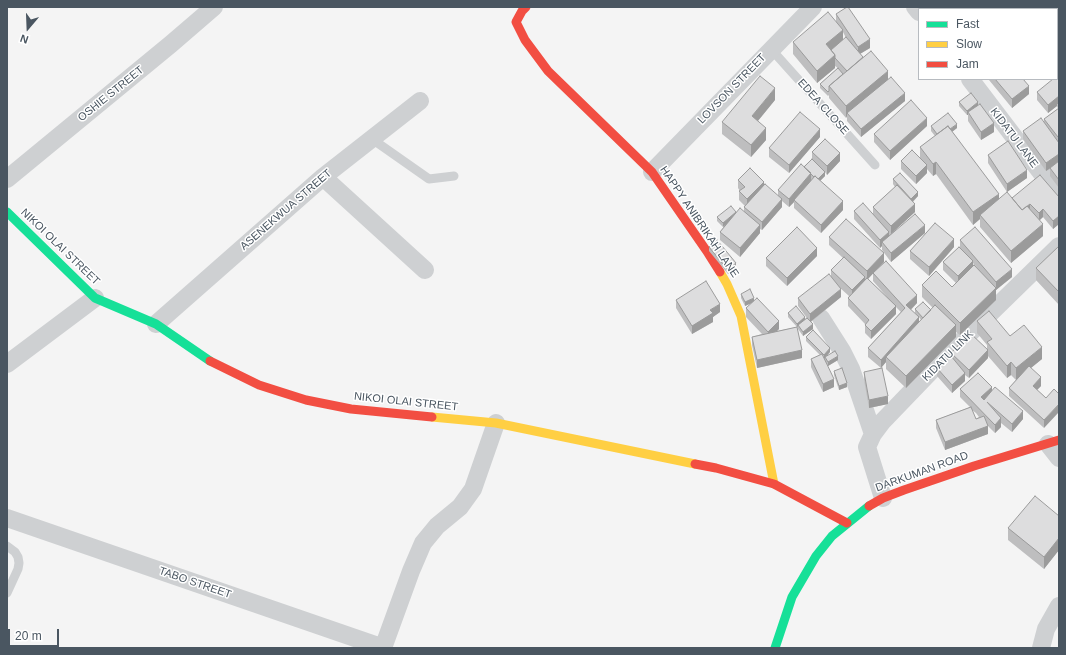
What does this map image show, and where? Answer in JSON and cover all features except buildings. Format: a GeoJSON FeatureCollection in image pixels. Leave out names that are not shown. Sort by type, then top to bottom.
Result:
{"type":"FeatureCollection","features":[{"type":"Feature","properties":{"kind":"street","name":"OSHIE STREET"},"geometry":{"type":"LineString","coordinates":[[7,179],[214,7]]}},
{"type":"Feature","properties":{"kind":"street","name":"HAPPY ANIBRIKAH LANE"},"geometry":{"type":"LineString","coordinates":[[526,7],[516,22],[525,40],[548,71],[652,172],[708,253],[727,284],[741,316],[774,484]]}},
{"type":"Feature","properties":{"kind":"street","name":"LOVSON STREET"},"geometry":{"type":"LineString","coordinates":[[652,172],[813,7]]}},
{"type":"Feature","properties":{"kind":"street","name":"KIDATU LANE"},"geometry":{"type":"LineString","coordinates":[[971,80],[1059,196]]}},
{"type":"Feature","properties":{"kind":"street","name":"ASENEKWUA STREET"},"geometry":{"type":"LineString","coordinates":[[156,324],[324,177],[420,101]]}},
{"type":"Feature","properties":{"kind":"street"},"geometry":{"type":"LineString","coordinates":[[324,177],[425,270]]}},
{"type":"Feature","properties":{"kind":"street","name":"NIKOI OLAI STREET"},"geometry":{"type":"LineString","coordinates":[[7,212],[94,298],[156,324],[208,360],[259,385],[306,400],[351,409],[496,423],[716,468],[774,484],[847,522]]}},
{"type":"Feature","properties":{"kind":"street","name":"KIDATU LINK"},"geometry":{"type":"LineString","coordinates":[[873,434],[882,422],[932,370],[1059,246]]}},
{"type":"Feature","properties":{"kind":"street"},"geometry":{"type":"LineString","coordinates":[[7,364],[94,298]]}},
{"type":"Feature","properties":{"kind":"street"},"geometry":{"type":"LineString","coordinates":[[821,318],[842,351],[851,369],[873,434],[867,447],[883,498]]}},
{"type":"Feature","properties":{"kind":"street"},"geometry":{"type":"LineString","coordinates":[[384,648],[423,543],[437,526],[460,507],[473,489],[496,423]]}},
{"type":"Feature","properties":{"kind":"street","name":"DARKUMAN ROAD"},"geometry":{"type":"LineString","coordinates":[[775,648],[792,596],[816,556],[832,536],[847,522],[867,507],[883,498],[974,466],[1055,447]]}},
{"type":"Feature","properties":{"kind":"street","name":"TABO STREET"},"geometry":{"type":"LineString","coordinates":[[7,518],[384,648]]}},
{"type":"Feature","properties":{"kind":"street"},"geometry":{"type":"LineString","coordinates":[[1041,648],[1046,629],[1059,606]]}},
{"type":"Feature","properties":{"kind":"lane","name":"EDEA CLOSE"},"geometry":{"type":"LineString","coordinates":[[771,49],[875,165]]}},
{"type":"Feature","properties":{"kind":"lane"},"geometry":{"type":"LineString","coordinates":[[372,139],[429,179],[454,176]]}},
{"type":"Feature","properties":{"kind":"lane"},"geometry":{"type":"LineString","coordinates":[[7,546],[15,552],[19,563],[18,569],[7,593]]}},
{"type":"Feature","properties":{"kind":"traffic: fast"},"geometry":{"type":"LineString","coordinates":[[7,212],[95,298],[156,324],[210,361]]}},
{"type":"Feature","properties":{"kind":"traffic: fast"},"geometry":{"type":"LineString","coordinates":[[775,648],[792,597],[816,556],[832,536],[869,506]]}},
{"type":"Feature","properties":{"kind":"traffic: slow"},"geometry":{"type":"LineString","coordinates":[[720,272],[741,316],[774,484]]}},
{"type":"Feature","properties":{"kind":"traffic: slow"},"geometry":{"type":"LineString","coordinates":[[432,417],[496,423],[695,464]]}},
{"type":"Feature","properties":{"kind":"traffic: jam"},"geometry":{"type":"LineString","coordinates":[[526,7],[516,22],[525,40],[548,71],[652,172],[720,272]]}},
{"type":"Feature","properties":{"kind":"traffic: jam"},"geometry":{"type":"LineString","coordinates":[[210,361],[259,385],[306,400],[351,409],[432,417]]}},
{"type":"Feature","properties":{"kind":"traffic: jam"},"geometry":{"type":"LineString","coordinates":[[869,506],[883,498],[904,490],[974,466],[1059,440]]}},
{"type":"Feature","properties":{"kind":"traffic: jam"},"geometry":{"type":"LineString","coordinates":[[695,464],[716,468],[774,484],[847,523]]}}]}
